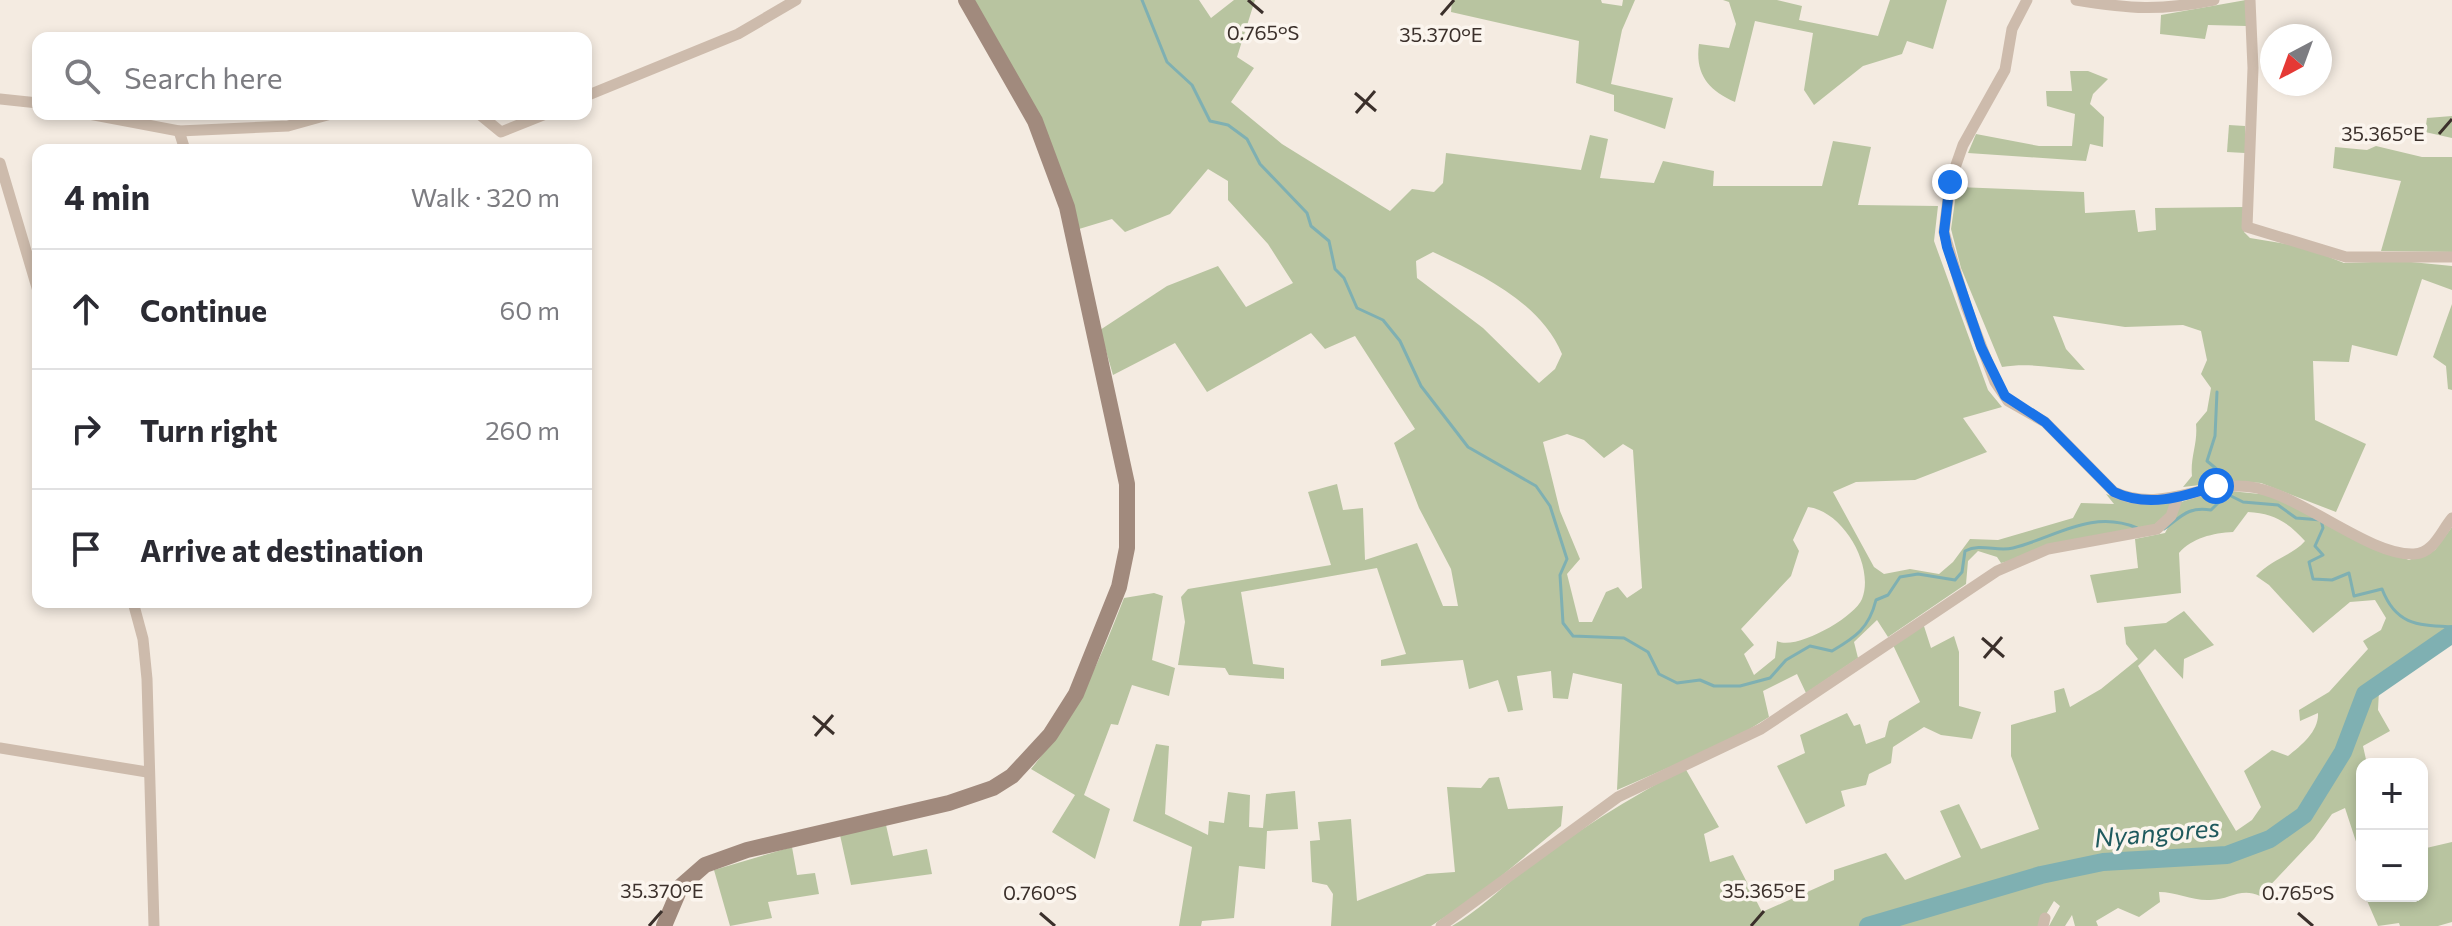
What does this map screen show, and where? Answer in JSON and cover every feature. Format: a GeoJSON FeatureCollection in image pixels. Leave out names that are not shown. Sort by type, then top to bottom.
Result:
{"type":"FeatureCollection","features":[{"type":"Feature","properties":{"kind":"street"},"geometry":{"type":"LineString","coordinates":[[592,94],[738,34],[796,0]]}},
{"type":"Feature","properties":{"kind":"street"},"geometry":{"type":"LineString","coordinates":[[664,926],[681,886],[705,865],[747,850],[949,803],[993,788],[1012,776],[1050,735],[1076,694],[1119,587],[1127,548],[1127,484],[1067,207],[1035,121],[966,0]]}},
{"type":"Feature","properties":{"kind":"street"},"geometry":{"type":"LineString","coordinates":[[2027,0],[2012,29],[2005,70],[1972,126],[1950,182],[1944,232],[1981,347],[1995,382],[2008,401],[2045,422],[2114,492],[2142,500],[2177,499],[2216,486],[2256,488],[2304,504],[2353,534],[2410,555],[2429,548],[2452,518]]}},
{"type":"Feature","properties":{"kind":"street"},"geometry":{"type":"LineString","coordinates":[[2076,0],[2125,9],[2159,10],[2214,0]]}},
{"type":"Feature","properties":{"kind":"street"},"geometry":{"type":"LineString","coordinates":[[2250,0],[2253,68],[2247,227],[2346,257],[2452,257]]}},
{"type":"Feature","properties":{"kind":"street"},"geometry":{"type":"LineString","coordinates":[[0,99],[32,102]]}},
{"type":"Feature","properties":{"kind":"street"},"geometry":{"type":"LineString","coordinates":[[121,120],[179,131],[288,126],[310,120]]}},
{"type":"Feature","properties":{"kind":"street"},"geometry":{"type":"LineString","coordinates":[[486,120],[501,132],[531,120]]}},
{"type":"Feature","properties":{"kind":"street"},"geometry":{"type":"LineString","coordinates":[[179,131],[183,144]]}},
{"type":"Feature","properties":{"kind":"street"},"geometry":{"type":"LineString","coordinates":[[0,163],[32,271]]}},
{"type":"Feature","properties":{"kind":"street"},"geometry":{"type":"LineString","coordinates":[[1441,926],[1618,797],[1761,729],[1997,571],[2048,549],[2157,529],[2168,521],[2177,499]]}},
{"type":"Feature","properties":{"kind":"street"},"geometry":{"type":"LineString","coordinates":[[135,608],[143,639],[147,679],[147,772],[154,926]]}},
{"type":"Feature","properties":{"kind":"street"},"geometry":{"type":"LineString","coordinates":[[0,748],[147,772]]}},
{"type":"Feature","properties":{"kind":"green space"},"geometry":{"type":"Polygon","coordinates":[[[972,0],[1199,0],[1211,18],[1234,0],[1255,0],[1237,57],[1254,68],[1231,102],[1282,144],[1390,211],[1412,189],[1434,192],[1443,183],[1446,153],[1581,170],[1590,135],[1608,139],[1600,178],[1654,183],[1663,161],[1714,171],[1713,186],[1822,186],[1833,141],[1871,147],[1858,205],[1938,206],[1934,241],[1988,390],[2002,407],[1963,418],[1987,452],[1915,480],[1856,482],[1833,492],[1874,567],[1884,574],[1910,569],[1939,574],[1953,562],[1970,539],[1998,540],[2073,518],[2081,503],[2114,504],[2106,494],[2130,503],[2172,503],[2168,513],[2154,525],[2001,563],[1997,557],[1978,551],[1968,561],[1966,584],[1888,637],[1877,620],[1854,642],[1858,658],[1806,693],[1797,674],[1763,691],[1769,717],[1732,740],[1617,790],[1622,684],[1573,673],[1568,699],[1553,698],[1551,671],[1517,676],[1523,710],[1508,712],[1498,680],[1469,689],[1463,660],[1381,666],[1381,660],[1406,654],[1377,568],[1241,592],[1253,664],[1284,668],[1284,679],[1229,675],[1225,668],[1178,665],[1185,622],[1181,597],[1188,589],[1331,565],[1308,492],[1337,484],[1343,510],[1363,508],[1365,560],[1417,543],[1443,606],[1458,606],[1451,569],[1419,508],[1394,443],[1415,429],[1355,336],[1325,349],[1311,333],[1207,392],[1175,343],[1113,375],[1100,330],[1167,286],[1218,266],[1246,307],[1293,283],[1268,244],[1228,200],[1228,181],[1208,169],[1170,214],[1125,232],[1112,219],[1079,229],[972,0]],[[1433,252],[1416,261],[1417,278],[1483,328],[1539,383],[1555,369],[1562,354],[1539,319],[1508,292],[1433,252]],[[1567,434],[1543,442],[1560,511],[1580,559],[1567,574],[1579,622],[1592,622],[1606,592],[1618,587],[1627,598],[1642,588],[1633,450],[1623,444],[1604,458],[1584,440],[1567,434]],[[1808,507],[1793,540],[1799,551],[1791,576],[1741,629],[1754,645],[1744,654],[1754,675],[1775,658],[1777,641],[1797,641],[1823,631],[1848,615],[1862,599],[1865,586],[1860,556],[1844,529],[1833,518],[1808,507]]]}},
{"type":"Feature","properties":{"kind":"green space"},"geometry":{"type":"Polygon","coordinates":[[[1452,0],[1601,0],[1602,3],[1622,6],[1623,0],[1635,0],[1622,30],[1611,84],[1673,98],[1665,129],[1614,111],[1614,95],[1576,83],[1579,41],[1451,12],[1452,0]]]}},
{"type":"Feature","properties":{"kind":"green space"},"geometry":{"type":"Polygon","coordinates":[[[1723,0],[1777,0],[1802,6],[1799,20],[1878,36],[1890,0],[1947,0],[1933,49],[1907,41],[1902,54],[1863,66],[1814,105],[1804,90],[1813,33],[1755,21],[1735,102],[1710,86],[1701,72],[1699,44],[1729,48],[1736,24],[1729,2],[1723,0]]]}},
{"type":"Feature","properties":{"kind":"green space"},"geometry":{"type":"Polygon","coordinates":[[[2246,0],[2246,26],[2208,25],[2205,39],[2160,34],[2161,15],[2246,0]]]}},
{"type":"Feature","properties":{"kind":"green space"},"geometry":{"type":"Polygon","coordinates":[[[2070,71],[2088,71],[2108,79],[2093,94],[2090,104],[2104,117],[2103,147],[2090,144],[2086,161],[1968,153],[1976,134],[2039,146],[2072,146],[2075,114],[2047,106],[2046,91],[2072,91],[2070,71]]]}},
{"type":"Feature","properties":{"kind":"green space"},"geometry":{"type":"Polygon","coordinates":[[[2452,116],[2452,138],[2425,132],[2427,118],[2452,116]]]}},
{"type":"Feature","properties":{"kind":"green space"},"geometry":{"type":"Polygon","coordinates":[[[2229,125],[2245,126],[2245,153],[2227,152],[2229,125]]]}},
{"type":"Feature","properties":{"kind":"green space"},"geometry":{"type":"Polygon","coordinates":[[[2376,146],[2422,157],[2452,157],[2452,252],[2381,251],[2401,181],[2333,168],[2335,147],[2367,150],[2376,146]]]}},
{"type":"Feature","properties":{"kind":"green space"},"geometry":{"type":"Polygon","coordinates":[[[1957,187],[2084,192],[2085,213],[2135,210],[2138,232],[2156,230],[2155,208],[2244,207],[2244,232],[2250,238],[2304,247],[2344,263],[2401,261],[2452,266],[2452,290],[2422,279],[2397,356],[2352,345],[2349,362],[2313,361],[2315,420],[2366,444],[2336,512],[2261,483],[2234,481],[2183,487],[2192,476],[2196,424],[2207,411],[2211,388],[2201,374],[2207,360],[2201,331],[2183,325],[2125,327],[2053,316],[2066,349],[2085,370],[2033,365],[2002,367],[1961,268],[1951,229],[1957,187]]]}},
{"type":"Feature","properties":{"kind":"green space"},"geometry":{"type":"Polygon","coordinates":[[[2452,304],[2452,390],[2448,389],[2446,366],[2433,357],[2452,304]]]}},
{"type":"Feature","properties":{"kind":"green space"},"geometry":{"type":"Polygon","coordinates":[[[2220,490],[2270,495],[2355,539],[2409,560],[2435,550],[2452,527],[2452,644],[2379,691],[2378,710],[2390,731],[2363,746],[2366,758],[2356,758],[2356,842],[2345,808],[2332,814],[2314,839],[2260,896],[2241,893],[2204,900],[2159,892],[2160,902],[2139,917],[2118,908],[2096,921],[2098,926],[2075,926],[2072,915],[2065,926],[2049,926],[2060,906],[2054,901],[2039,926],[1452,926],[1580,831],[1685,768],[1719,827],[1704,834],[1710,862],[1733,855],[1762,912],[1834,880],[1834,870],[1886,853],[1905,880],[1961,857],[1940,811],[1959,804],[1981,849],[2039,829],[2011,756],[2011,725],[2056,712],[2054,691],[2064,688],[2070,707],[2101,689],[2138,659],[2126,644],[2124,627],[2166,623],[2184,611],[2214,645],[2184,659],[2183,679],[2155,649],[2138,666],[2236,831],[2252,820],[2261,807],[2244,771],[2272,750],[2288,756],[2304,742],[2316,726],[2318,713],[2300,721],[2299,710],[2329,692],[2368,649],[2363,641],[2381,630],[2386,618],[2375,600],[2350,602],[2313,633],[2269,585],[2256,576],[2305,541],[2280,520],[2248,512],[2233,532],[2203,537],[2179,553],[2181,593],[2097,603],[2090,575],[2138,568],[2135,539],[2165,533],[2181,502],[2220,490]]]}},
{"type":"Feature","properties":{"kind":"green space"},"geometry":{"type":"Polygon","coordinates":[[[1154,593],[1163,596],[1152,660],[1175,668],[1169,696],[1132,685],[1118,725],[1111,724],[1084,795],[1110,809],[1095,859],[1052,832],[1075,795],[1031,769],[1074,708],[1124,598],[1154,593]]]}},
{"type":"Feature","properties":{"kind":"green space"},"geometry":{"type":"Polygon","coordinates":[[[1923,623],[1931,648],[1954,636],[1959,652],[1959,706],[1981,712],[1972,739],[1941,735],[1924,727],[1893,747],[1891,763],[1869,774],[1866,785],[1841,791],[1845,806],[1806,824],[1777,766],[1805,753],[1800,735],[1847,713],[1854,726],[1860,724],[1866,744],[1885,737],[1889,721],[1920,702],[1893,645],[1923,623]]]}},
{"type":"Feature","properties":{"kind":"green space"},"geometry":{"type":"Polygon","coordinates":[[[1156,744],[1169,746],[1165,814],[1208,835],[1209,821],[1224,823],[1228,792],[1250,795],[1249,827],[1263,828],[1266,794],[1295,791],[1298,829],[1267,831],[1265,869],[1239,866],[1234,918],[1202,921],[1201,926],[1179,926],[1192,847],[1133,821],[1156,744]]]}},
{"type":"Feature","properties":{"kind":"green space"},"geometry":{"type":"Polygon","coordinates":[[[1499,777],[1508,809],[1563,806],[1561,826],[1480,894],[1431,926],[1331,926],[1333,894],[1327,885],[1312,882],[1310,841],[1320,840],[1318,822],[1351,819],[1357,901],[1427,874],[1455,872],[1447,787],[1481,788],[1489,778],[1499,777]]]}},
{"type":"Feature","properties":{"kind":"green space"},"geometry":{"type":"Polygon","coordinates":[[[886,825],[893,856],[927,849],[932,874],[851,885],[840,835],[886,825]]]}},
{"type":"Feature","properties":{"kind":"green space"},"geometry":{"type":"Polygon","coordinates":[[[2452,842],[2452,922],[2438,926],[2400,926],[2399,923],[2378,926],[2368,902],[2428,902],[2428,848],[2452,842]]]}},
{"type":"Feature","properties":{"kind":"green space"},"geometry":{"type":"Polygon","coordinates":[[[792,847],[797,875],[815,873],[819,894],[768,902],[772,918],[730,926],[714,870],[792,847]]]}},
{"type":"Feature","properties":{"kind":"waterway"},"geometry":{"type":"LineString","coordinates":[[1142,0],[1167,62],[1192,85],[1210,121],[1228,125],[1247,139],[1260,164],[1307,213],[1311,226],[1329,241],[1335,269],[1344,278],[1357,308],[1383,320],[1400,341],[1421,386],[1468,447],[1536,486],[1550,506],[1567,559],[1560,575],[1563,623],[1573,636],[1624,638],[1648,652],[1659,674],[1677,683],[1700,680],[1714,686],[1740,686],[1770,678],[1786,660],[1810,646],[1832,651],[1848,641],[1865,625],[1876,600],[1888,595],[1900,577],[1918,574],[1955,580],[1962,572],[1965,551],[2013,548],[2089,523],[2121,523],[2137,528]]}},
{"type":"Feature","properties":{"kind":"waterway"},"geometry":{"type":"LineString","coordinates":[[2217,392],[2215,436],[2207,461],[2225,476],[2225,482]]}},
{"type":"Feature","properties":{"kind":"waterway"},"geometry":{"type":"LineString","coordinates":[[2164,529],[2191,511],[2211,510],[2227,494],[2243,502],[2278,505],[2296,518],[2321,520],[2323,528],[2315,546],[2323,555],[2309,562],[2313,579],[2332,580],[2349,573],[2354,596],[2382,589],[2394,610],[2409,621],[2452,627]]}},
{"type":"Feature","properties":{"kind":"waterway","name":"Nyangores"},"geometry":{"type":"LineString","coordinates":[[1868,926],[2041,875],[2103,862],[2227,855],[2270,839],[2304,815],[2343,752],[2365,694],[2452,634]]}},
{"type":"Feature","properties":{"kind":"route"},"geometry":{"type":"LineString","coordinates":[[1950,182],[1944,232],[1947,247],[1981,347],[1995,382],[2008,401],[2045,422],[2084,458],[2114,492],[2124,497],[2177,499],[2216,486]]}}]}
